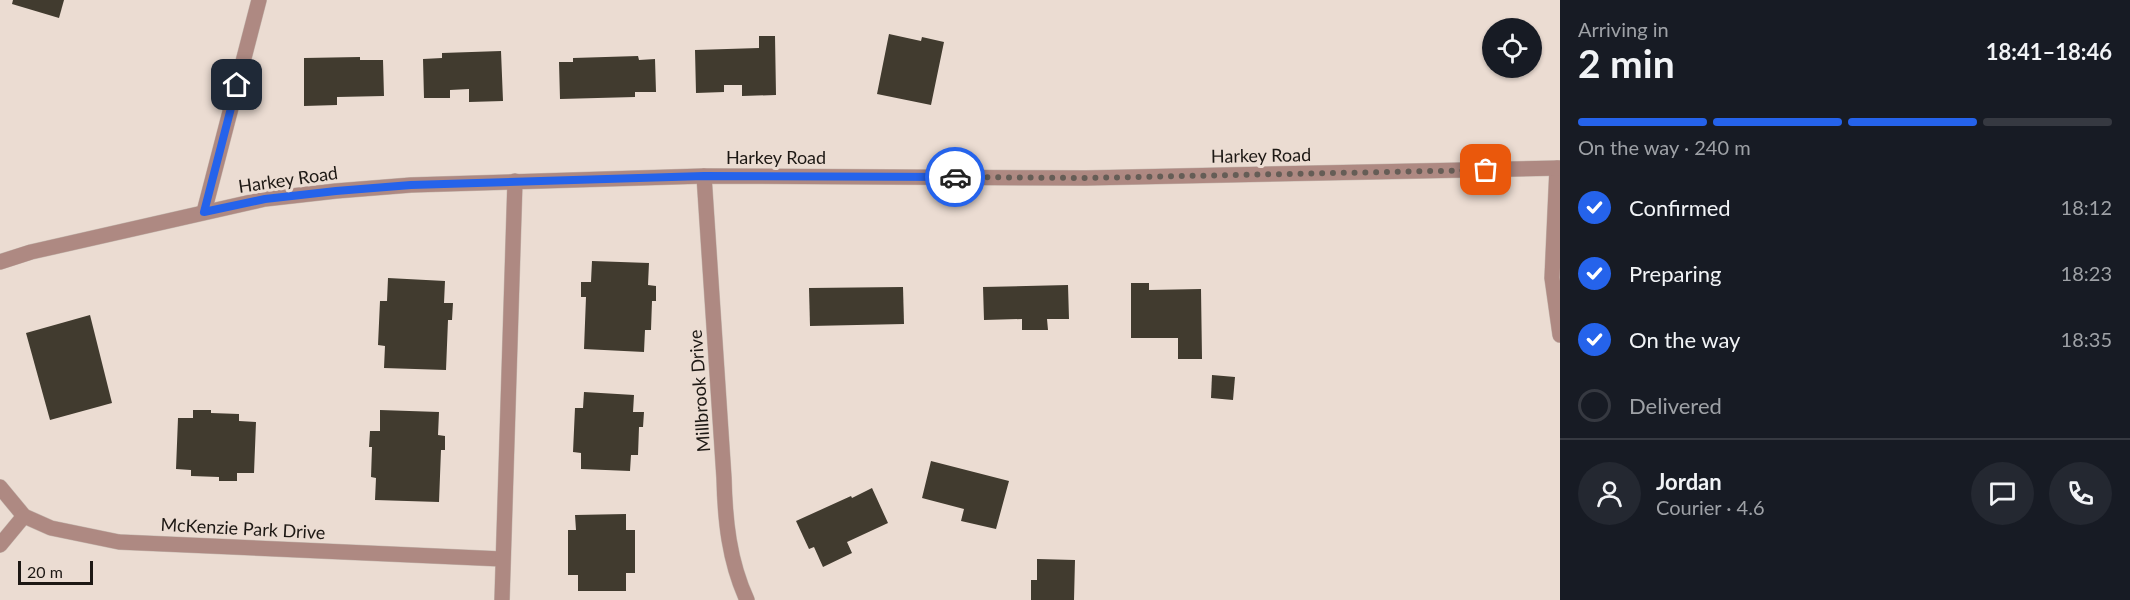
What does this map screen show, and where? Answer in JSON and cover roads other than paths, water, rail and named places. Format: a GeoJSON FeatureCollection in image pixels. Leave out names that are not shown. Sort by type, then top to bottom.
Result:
{"type":"FeatureCollection","features":[{"type":"Feature","properties":{"kind":"street"},"geometry":{"type":"LineString","coordinates":[[204,212],[259,0]]}},
{"type":"Feature","properties":{"kind":"street"},"geometry":{"type":"LineString","coordinates":[[1558,168],[1552,278],[1560,335]]}},
{"type":"Feature","properties":{"kind":"street","name":"Harkey Road"},"geometry":{"type":"LineString","coordinates":[[0,262],[31,252],[265,199],[411,185],[704,176],[1086,178],[1558,168]]}},
{"type":"Feature","properties":{"kind":"street","name":"Millbrook Drive"},"geometry":{"type":"LineString","coordinates":[[704,176],[725,516],[731,554],[747,600]]}},
{"type":"Feature","properties":{"kind":"street"},"geometry":{"type":"LineString","coordinates":[[502,600],[515,181]]}},
{"type":"Feature","properties":{"kind":"street","name":"McKenzie Park Drive"},"geometry":{"type":"LineString","coordinates":[[0,487],[24,516],[51,528],[119,542],[502,559]]}},
{"type":"Feature","properties":{"kind":"street"},"geometry":{"type":"LineString","coordinates":[[0,545],[24,516]]}}]}
